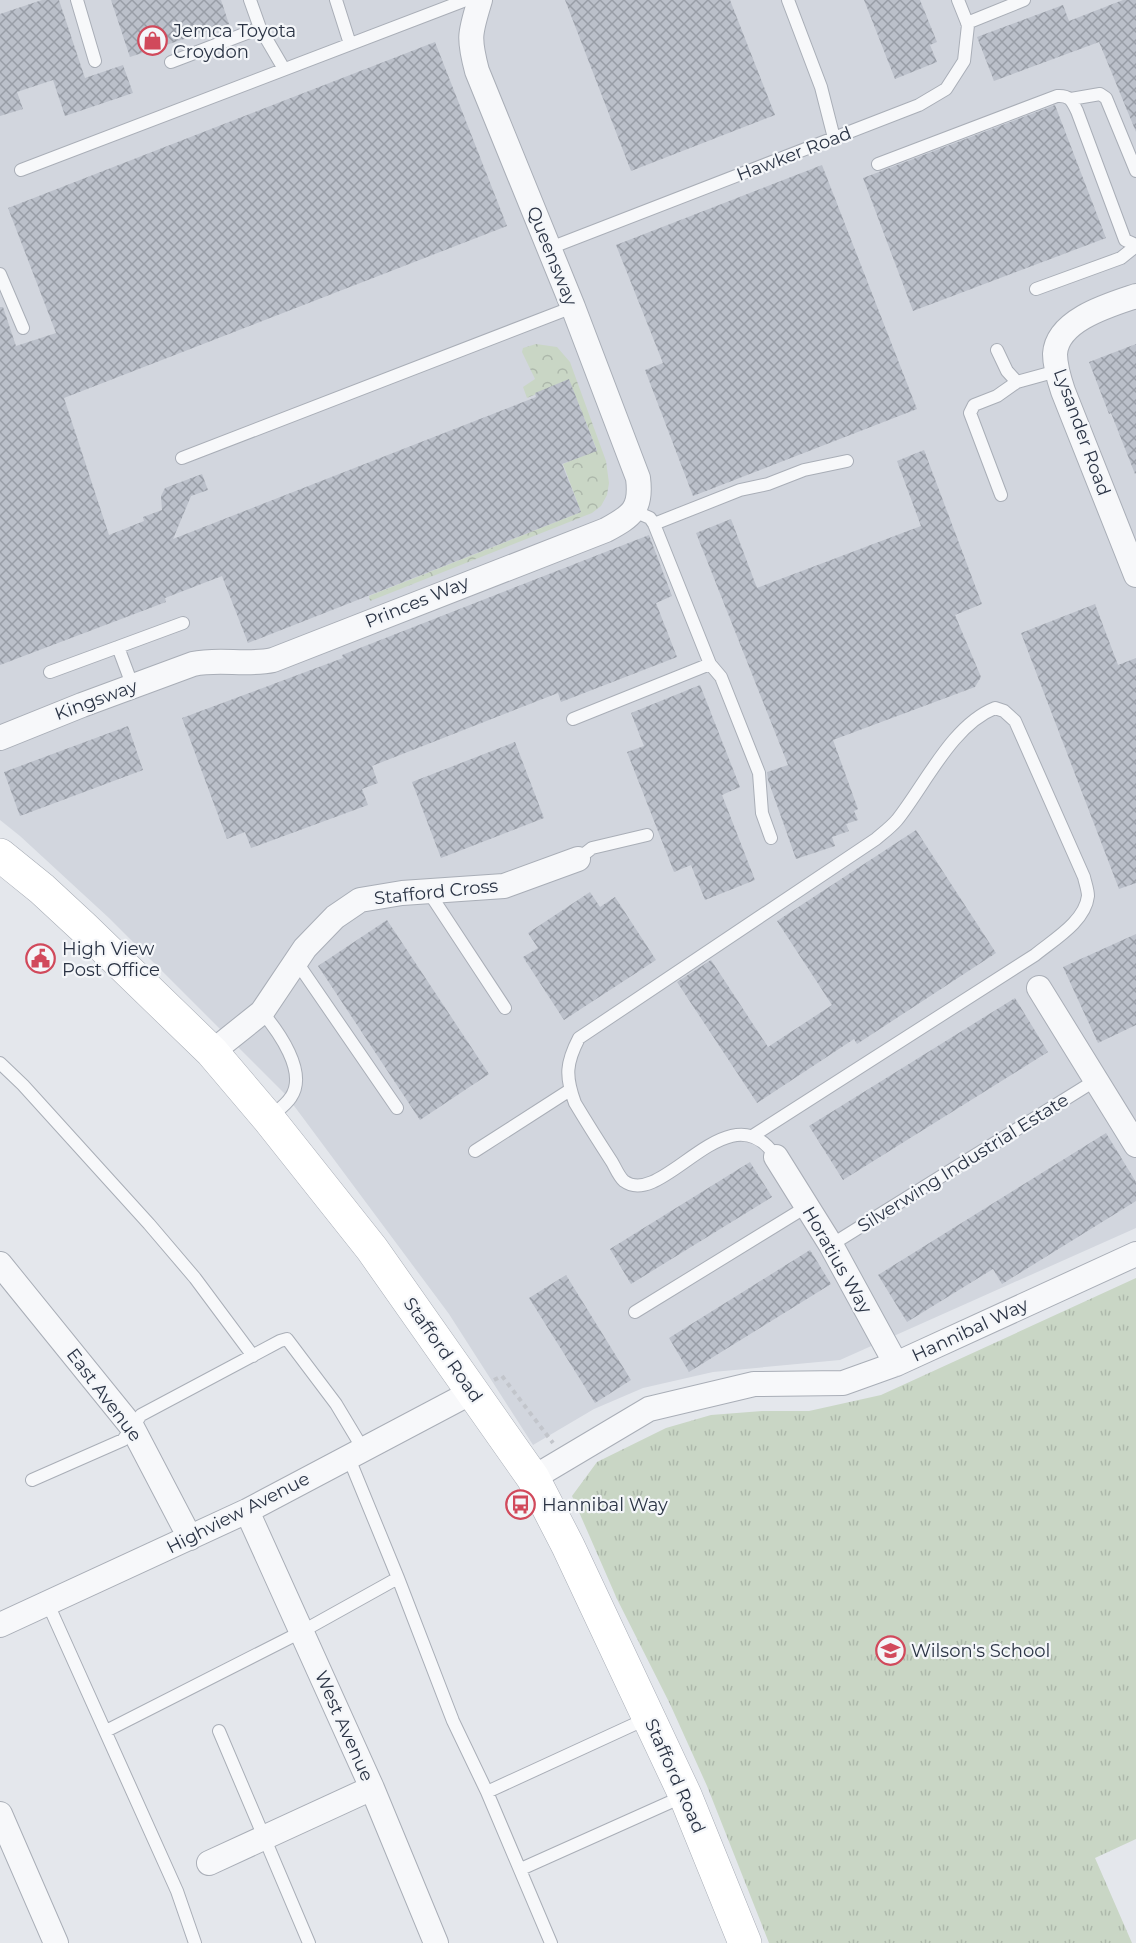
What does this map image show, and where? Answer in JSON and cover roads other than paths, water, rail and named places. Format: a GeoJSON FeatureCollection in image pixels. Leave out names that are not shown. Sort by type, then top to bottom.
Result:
{"type":"FeatureCollection","features":[{"type":"Feature","properties":{"kind":"main road","name":"Stafford Road"},"geometry":{"type":"LineString","coordinates":[[0,855],[42,889],[83,927],[212,1052],[268,1118],[372,1249],[532,1478],[568,1546],[685,1795],[744,1943]]}},
{"type":"Feature","properties":{"kind":"street","name":"Queensway"},"geometry":{"type":"LineString","coordinates":[[480,0],[470,32],[470,45],[477,71],[573,307],[638,478],[640,492],[638,502],[644,517]]}},
{"type":"Feature","properties":{"kind":"street","name":"Lysander Road"},"geometry":{"type":"LineString","coordinates":[[1136,296],[1076,321],[1061,335],[1055,352],[1057,371],[1063,391],[1136,575]]}},
{"type":"Feature","properties":{"kind":"street","name":"Princes Way"},"geometry":{"type":"LineString","coordinates":[[193,664],[222,661],[253,663],[273,660],[606,530],[625,519],[644,517]]}},
{"type":"Feature","properties":{"kind":"street","name":"Kingsway"},"geometry":{"type":"LineString","coordinates":[[0,738],[193,664]]}},
{"type":"Feature","properties":{"kind":"street","name":"Stafford Cross"},"geometry":{"type":"LineString","coordinates":[[212,1052],[262,1012],[305,948],[335,917],[360,900],[402,893],[504,886],[578,859]]}},
{"type":"Feature","properties":{"kind":"street"},"geometry":{"type":"LineString","coordinates":[[1039,988],[1136,1145]]}},
{"type":"Feature","properties":{"kind":"street","name":"Horatius Way"},"geometry":{"type":"LineString","coordinates":[[776,1157],[831,1245],[896,1364]]}},
{"type":"Feature","properties":{"kind":"street","name":"Hannibal Way"},"geometry":{"type":"LineString","coordinates":[[532,1478],[649,1409],[754,1384],[843,1383],[896,1364],[1136,1254]]}},
{"type":"Feature","properties":{"kind":"street","name":"East Avenue"},"geometry":{"type":"LineString","coordinates":[[0,1264],[132,1427],[190,1538]]}},
{"type":"Feature","properties":{"kind":"street","name":"Highview Avenue"},"geometry":{"type":"LineString","coordinates":[[0,1625],[247,1510],[472,1392]]}},
{"type":"Feature","properties":{"kind":"street","name":"West Avenue"},"geometry":{"type":"LineString","coordinates":[[247,1510],[372,1788],[436,1943]]}},
{"type":"Feature","properties":{"kind":"street"},"geometry":{"type":"LineString","coordinates":[[209,1863],[372,1788]]}},
{"type":"Feature","properties":{"kind":"street"},"geometry":{"type":"LineString","coordinates":[[0,1814],[56,1943]]}},
{"type":"Feature","properties":{"kind":"lane"},"geometry":{"type":"LineString","coordinates":[[77,0],[94,61]]}},
{"type":"Feature","properties":{"kind":"lane"},"geometry":{"type":"LineString","coordinates":[[250,0],[260,28],[284,69]]}},
{"type":"Feature","properties":{"kind":"lane"},"geometry":{"type":"LineString","coordinates":[[336,0],[350,44]]}},
{"type":"Feature","properties":{"kind":"lane"},"geometry":{"type":"LineString","coordinates":[[21,170],[466,0]]}},
{"type":"Feature","properties":{"kind":"lane"},"geometry":{"type":"LineString","coordinates":[[788,0],[821,87],[834,138]]}},
{"type":"Feature","properties":{"kind":"lane","name":"Hawker Road"},"geometry":{"type":"LineString","coordinates":[[549,249],[919,105],[946,89],[964,61],[967,22],[958,0]]}},
{"type":"Feature","properties":{"kind":"lane"},"geometry":{"type":"LineString","coordinates":[[967,22],[1020,1]]}},
{"type":"Feature","properties":{"kind":"lane"},"geometry":{"type":"LineString","coordinates":[[171,62],[260,28]]}},
{"type":"Feature","properties":{"kind":"lane"},"geometry":{"type":"LineString","coordinates":[[1071,99],[1100,94],[1106,98],[1136,171]]}},
{"type":"Feature","properties":{"kind":"lane"},"geometry":{"type":"LineString","coordinates":[[878,164],[1057,96],[1065,95],[1071,99],[1125,240],[1136,246],[1121,258],[1036,289]]}},
{"type":"Feature","properties":{"kind":"lane"},"geometry":{"type":"LineString","coordinates":[[0,274],[23,328]]}},
{"type":"Feature","properties":{"kind":"lane"},"geometry":{"type":"LineString","coordinates":[[182,458],[573,307]]}},
{"type":"Feature","properties":{"kind":"lane"},"geometry":{"type":"LineString","coordinates":[[997,350],[1007,371],[1017,382]]}},
{"type":"Feature","properties":{"kind":"lane"},"geometry":{"type":"LineString","coordinates":[[1001,495],[970,413],[974,405],[998,396],[1017,382],[1057,371]]}},
{"type":"Feature","properties":{"kind":"lane"},"geometry":{"type":"LineString","coordinates":[[771,838],[762,813],[759,773],[722,677],[710,664],[644,517],[768,484],[804,470],[847,462]]}},
{"type":"Feature","properties":{"kind":"lane"},"geometry":{"type":"LineString","coordinates":[[50,672],[183,623]]}},
{"type":"Feature","properties":{"kind":"lane"},"geometry":{"type":"LineString","coordinates":[[118,647],[133,687]]}},
{"type":"Feature","properties":{"kind":"lane"},"geometry":{"type":"LineString","coordinates":[[573,719],[710,664]]}},
{"type":"Feature","properties":{"kind":"lane"},"geometry":{"type":"LineString","coordinates":[[995,708],[1004,711],[1015,721],[1084,877],[1088,895],[1076,920],[1035,955],[754,1135],[714,1142],[652,1184],[638,1186],[624,1181],[575,1103],[567,1074],[571,1054],[579,1038],[876,839],[895,822],[958,735],[972,720],[995,708]]}},
{"type":"Feature","properties":{"kind":"lane"},"geometry":{"type":"LineString","coordinates":[[578,859],[592,848],[647,835]]}},
{"type":"Feature","properties":{"kind":"lane"},"geometry":{"type":"LineString","coordinates":[[428,891],[505,1008]]}},
{"type":"Feature","properties":{"kind":"lane"},"geometry":{"type":"LineString","coordinates":[[297,961],[397,1108]]}},
{"type":"Feature","properties":{"kind":"lane"},"geometry":{"type":"LineString","coordinates":[[262,1012],[280,1038],[293,1061],[295,1070],[291,1097],[268,1118]]}},
{"type":"Feature","properties":{"kind":"lane"},"geometry":{"type":"LineString","coordinates":[[0,1063],[23,1085],[149,1224],[195,1278],[253,1356]]}},
{"type":"Feature","properties":{"kind":"lane","name":"Silverwing Industrial Estate"},"geometry":{"type":"LineString","coordinates":[[831,1245],[1096,1080]]}},
{"type":"Feature","properties":{"kind":"lane"},"geometry":{"type":"LineString","coordinates":[[475,1151],[570,1090]]}},
{"type":"Feature","properties":{"kind":"lane"},"geometry":{"type":"LineString","coordinates":[[754,1135],[769,1146],[776,1157]]}},
{"type":"Feature","properties":{"kind":"lane"},"geometry":{"type":"LineString","coordinates":[[635,1312],[806,1207]]}},
{"type":"Feature","properties":{"kind":"lane"},"geometry":{"type":"LineString","coordinates":[[32,1480],[123,1440],[141,1415],[280,1341],[287,1340],[291,1343],[336,1404],[398,1578],[453,1721],[521,1869],[551,1943]]}},
{"type":"Feature","properties":{"kind":"lane"},"geometry":{"type":"LineString","coordinates":[[106,1731],[302,1632],[398,1578]]}},
{"type":"Feature","properties":{"kind":"lane"},"geometry":{"type":"LineString","coordinates":[[48,1604],[177,1891],[195,1943]]}},
{"type":"Feature","properties":{"kind":"lane"},"geometry":{"type":"LineString","coordinates":[[487,1792],[649,1718]]}},
{"type":"Feature","properties":{"kind":"lane"},"geometry":{"type":"LineString","coordinates":[[219,1731],[309,1943]]}},
{"type":"Feature","properties":{"kind":"lane"},"geometry":{"type":"LineString","coordinates":[[521,1869],[685,1795]]}},
{"type":"Feature","properties":{"kind":"place","name":"Jemca Toyota Croydon"},"geometry":{"type":"Point","coordinates":[152,41]}},
{"type":"Feature","properties":{"kind":"place","name":"High View Post Office"},"geometry":{"type":"Point","coordinates":[41,959]}},
{"type":"Feature","properties":{"kind":"place","name":"Hannibal Way"},"geometry":{"type":"Point","coordinates":[521,1505]}},
{"type":"Feature","properties":{"kind":"place","name":"Wilson's School"},"geometry":{"type":"Point","coordinates":[890,1651]}}]}
